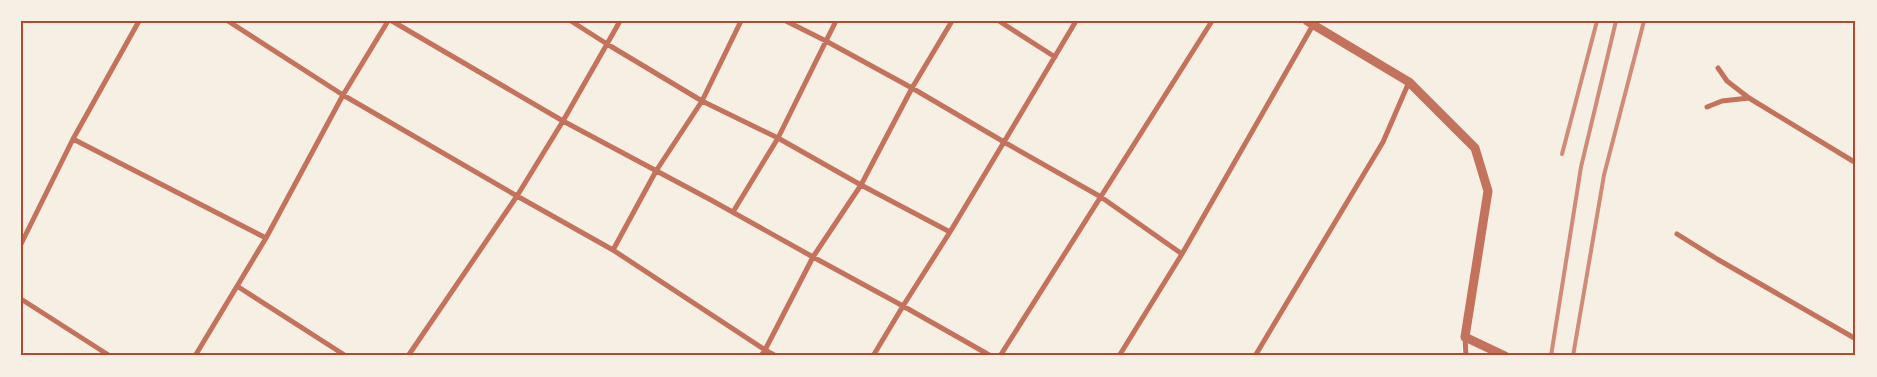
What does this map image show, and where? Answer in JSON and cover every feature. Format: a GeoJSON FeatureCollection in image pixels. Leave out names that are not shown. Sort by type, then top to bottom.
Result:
{"type":"FeatureCollection","features":[{"type":"Feature","properties":{"kind":"street"},"geometry":{"type":"LineString","coordinates":[[21,244],[73,139],[139,21]]}},
{"type":"Feature","properties":{"kind":"street"},"geometry":{"type":"LineString","coordinates":[[228,21],[343,95],[613,250],[776,356]]}},
{"type":"Feature","properties":{"kind":"street"},"geometry":{"type":"LineString","coordinates":[[194,356],[266,238],[343,95],[390,21],[563,121],[733,212],[991,356]]}},
{"type":"Feature","properties":{"kind":"street"},"geometry":{"type":"LineString","coordinates":[[571,21],[702,101],[778,138],[950,232]]}},
{"type":"Feature","properties":{"kind":"street"},"geometry":{"type":"LineString","coordinates":[[409,356],[517,196],[563,121],[620,21]]}},
{"type":"Feature","properties":{"kind":"street"},"geometry":{"type":"LineString","coordinates":[[613,250],[656,171],[702,101],[741,21]]}},
{"type":"Feature","properties":{"kind":"street"},"geometry":{"type":"LineString","coordinates":[[786,21],[912,88],[1101,198],[1182,254]]}},
{"type":"Feature","properties":{"kind":"street"},"geometry":{"type":"LineString","coordinates":[[733,212],[778,138],[836,21]]}},
{"type":"Feature","properties":{"kind":"street"},"geometry":{"type":"LineString","coordinates":[[761,356],[813,257],[861,185],[912,88],[952,21]]}},
{"type":"Feature","properties":{"kind":"street"},"geometry":{"type":"LineString","coordinates":[[999,21],[1055,57]]}},
{"type":"Feature","properties":{"kind":"street"},"geometry":{"type":"LineString","coordinates":[[873,356],[950,232],[1076,21]]}},
{"type":"Feature","properties":{"kind":"street"},"geometry":{"type":"LineString","coordinates":[[1000,356],[1212,21]]}},
{"type":"Feature","properties":{"kind":"street"},"geometry":{"type":"LineString","coordinates":[[1119,356],[1182,254],[1310,23],[1409,82],[1475,148],[1488,191],[1465,336],[1466,356]]}},
{"type":"Feature","properties":{"kind":"street"},"geometry":{"type":"LineString","coordinates":[[1718,68],[1727,81],[1749,98],[1856,163]]}},
{"type":"Feature","properties":{"kind":"street"},"geometry":{"type":"LineString","coordinates":[[1255,356],[1383,142],[1409,82]]}},
{"type":"Feature","properties":{"kind":"street"},"geometry":{"type":"LineString","coordinates":[[1707,107],[1722,101],[1749,98]]}},
{"type":"Feature","properties":{"kind":"street"},"geometry":{"type":"LineString","coordinates":[[73,139],[266,238]]}},
{"type":"Feature","properties":{"kind":"street"},"geometry":{"type":"LineString","coordinates":[[1677,234],[1717,259],[1856,338]]}},
{"type":"Feature","properties":{"kind":"street"},"geometry":{"type":"LineString","coordinates":[[237,286],[346,356]]}},
{"type":"Feature","properties":{"kind":"street"},"geometry":{"type":"LineString","coordinates":[[21,298],[110,356]]}},
{"type":"Feature","properties":{"kind":"street"},"geometry":{"type":"LineString","coordinates":[[1465,336],[1506,356]]}},
{"type":"Feature","properties":{"kind":"railway"},"geometry":{"type":"LineString","coordinates":[[1562,154],[1597,21]]}},
{"type":"Feature","properties":{"kind":"railway"},"geometry":{"type":"LineString","coordinates":[[1551,356],[1581,167],[1616,21]]}},
{"type":"Feature","properties":{"kind":"railway"},"geometry":{"type":"LineString","coordinates":[[1573,356],[1604,175],[1644,21]]}}]}
